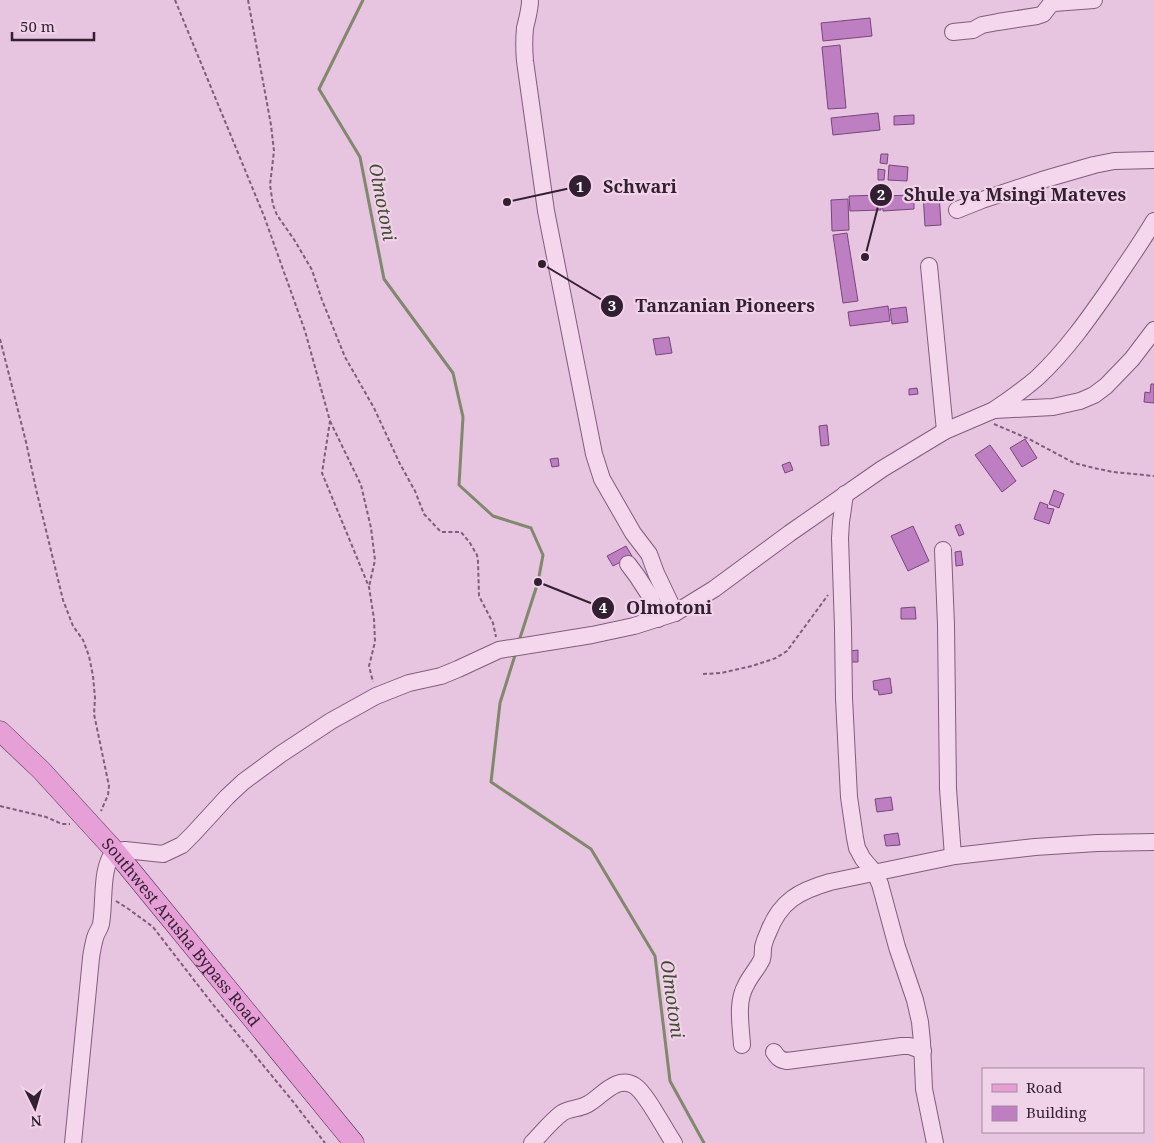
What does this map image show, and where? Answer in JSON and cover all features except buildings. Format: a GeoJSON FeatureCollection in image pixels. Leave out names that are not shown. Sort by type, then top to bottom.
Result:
{"type":"FeatureCollection","features":[{"type":"Feature","properties":{"kind":"main road","name":"Southwest Arusha Bypass Road"},"geometry":{"type":"LineString","coordinates":[[0,731],[41,770],[115,851],[354,1143]]}},
{"type":"Feature","properties":{"kind":"street"},"geometry":{"type":"LineString","coordinates":[[530,0],[525,29],[525,61],[546,211],[594,454],[602,479],[633,533],[649,554],[675,612]]}},
{"type":"Feature","properties":{"kind":"street"},"geometry":{"type":"LineString","coordinates":[[953,32],[973,30],[998,22],[1037,16],[1043,14],[1054,3],[1094,0]]}},
{"type":"Feature","properties":{"kind":"street"},"geometry":{"type":"LineString","coordinates":[[957,210],[1042,180],[1094,165],[1114,161],[1154,160]]}},
{"type":"Feature","properties":{"kind":"street"},"geometry":{"type":"LineString","coordinates":[[73,1143],[91,958],[95,937],[100,925],[108,864],[115,851],[125,850],[164,854],[182,845],[226,797],[250,776],[331,721],[376,696],[409,683],[441,676],[499,650],[617,630],[658,619],[675,612],[714,589],[882,469],[945,431],[994,410],[1021,391],[1038,376],[1073,338],[1096,309],[1154,221]]}},
{"type":"Feature","properties":{"kind":"street"},"geometry":{"type":"LineString","coordinates":[[929,266],[945,431]]}},
{"type":"Feature","properties":{"kind":"street"},"geometry":{"type":"LineString","coordinates":[[994,410],[1053,407],[1080,401],[1094,395],[1106,386],[1132,359],[1154,330]]}},
{"type":"Feature","properties":{"kind":"street"},"geometry":{"type":"LineString","coordinates":[[845,494],[841,522],[841,584],[849,797],[857,848],[863,859],[875,873],[915,1000],[920,1022],[924,1089],[935,1143]]}},
{"type":"Feature","properties":{"kind":"street"},"geometry":{"type":"LineString","coordinates":[[943,550],[948,789],[953,856]]}},
{"type":"Feature","properties":{"kind":"street"},"geometry":{"type":"LineString","coordinates":[[628,564],[650,596],[658,619]]}},
{"type":"Feature","properties":{"kind":"street"},"geometry":{"type":"LineString","coordinates":[[742,1045],[740,998],[744,986],[763,956],[768,932],[776,917],[787,902],[800,893],[815,886],[851,876],[875,873],[953,856],[1035,846],[1154,842]]}},
{"type":"Feature","properties":{"kind":"street"},"geometry":{"type":"LineString","coordinates":[[774,1052],[778,1058],[787,1061],[902,1046],[910,1046],[923,1052]]}},
{"type":"Feature","properties":{"kind":"street"},"geometry":{"type":"LineString","coordinates":[[532,1143],[565,1111],[587,1105],[609,1088],[623,1083],[634,1085],[639,1089],[674,1143]]}},
{"type":"Feature","properties":{"kind":"path"},"geometry":{"type":"LineString","coordinates":[[175,0],[264,216],[305,331],[330,421],[361,484],[371,528],[375,560],[369,587]]}},
{"type":"Feature","properties":{"kind":"path"},"geometry":{"type":"LineString","coordinates":[[248,0],[271,125],[274,151],[270,185],[273,205],[277,215],[312,270],[345,357],[374,408],[400,464],[416,491],[424,514],[441,532],[461,532],[475,550],[478,561],[479,596],[493,624],[499,650]]}},
{"type":"Feature","properties":{"kind":"path"},"geometry":{"type":"LineString","coordinates":[[0,339],[63,600],[72,626],[83,640],[93,676],[94,714],[109,786],[108,795],[92,826]]}},
{"type":"Feature","properties":{"kind":"path"},"geometry":{"type":"LineString","coordinates":[[976,417],[1029,439],[1074,463],[1113,472],[1154,476]]}},
{"type":"Feature","properties":{"kind":"path"},"geometry":{"type":"LineString","coordinates":[[330,421],[322,473],[369,587],[374,619],[375,642],[369,666],[376,696]]}},
{"type":"Feature","properties":{"kind":"path"},"geometry":{"type":"LineString","coordinates":[[703,674],[722,673],[752,666],[776,658],[787,651],[828,595],[841,584]]}},
{"type":"Feature","properties":{"kind":"path"},"geometry":{"type":"LineString","coordinates":[[0,806],[46,817],[62,824],[70,824]]}},
{"type":"Feature","properties":{"kind":"path"},"geometry":{"type":"LineString","coordinates":[[104,894],[153,927],[325,1143]]}},
{"type":"Feature","properties":{"kind":"waterway","name":"Olmotoni"},"geometry":{"type":"LineString","coordinates":[[363,0],[319,89],[360,157],[384,279],[453,373],[463,417],[459,485],[493,516],[531,528],[543,555],[538,582],[519,641]]}},
{"type":"Feature","properties":{"kind":"waterway","name":"Olmotoni"},"geometry":{"type":"LineString","coordinates":[[516,652],[500,703],[491,782],[591,849],[655,956],[670,1081],[704,1143]]}},
{"type":"Feature","properties":{"kind":"place","name":"Schwari"},"geometry":{"type":"Point","coordinates":[507,202]}},
{"type":"Feature","properties":{"kind":"place","name":"Shule ya Msingi Mateves"},"geometry":{"type":"Point","coordinates":[865,257]}},
{"type":"Feature","properties":{"kind":"place","name":"Tanzanian Pioneers"},"geometry":{"type":"Point","coordinates":[542,264]}},
{"type":"Feature","properties":{"kind":"place","name":"Olmotoni"},"geometry":{"type":"Point","coordinates":[538,582]}}]}
